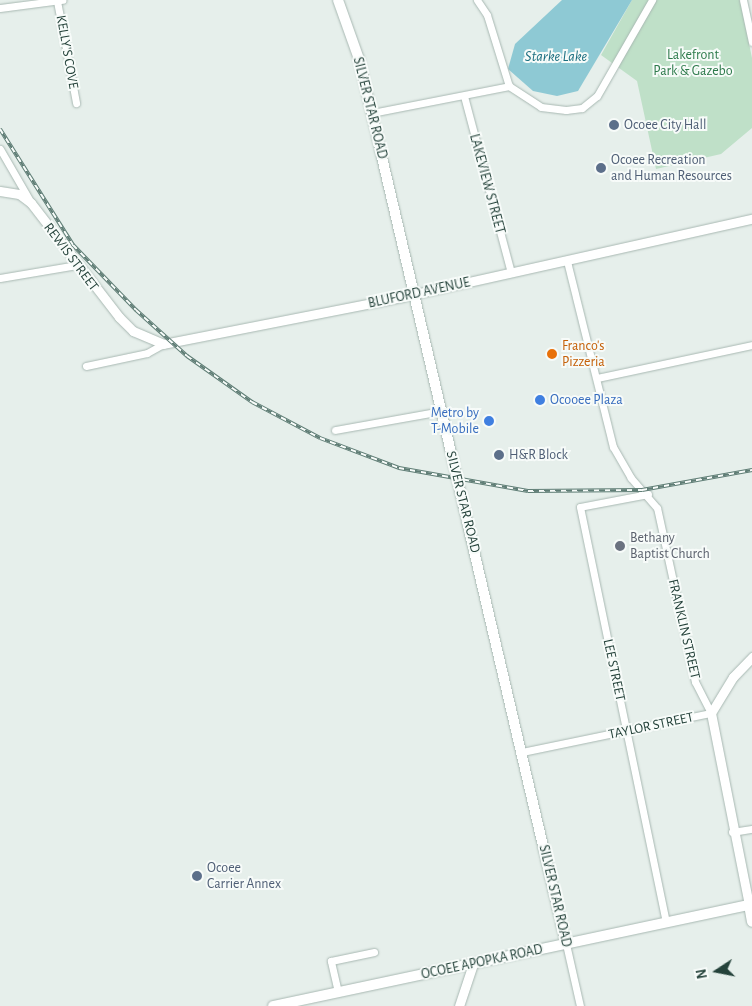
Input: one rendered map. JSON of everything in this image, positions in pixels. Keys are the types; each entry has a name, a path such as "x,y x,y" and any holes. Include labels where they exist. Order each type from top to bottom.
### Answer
{"main road":[{"name":"SILVER STAR ROAD","path":"338,0 372,113 566,944"},
{"name":"OCOEE APOPKA ROAD","path":"273,1006 750,904"},
{"name":"FRANKLIN STREET","path":"750,904 752,922"}],"street":[{"path":"0,8 60,0"},
{"name":"KELLY'S COVE","path":"60,0 76,103"},
{"path":"477,0 487,15 509,86 541,107 582,108 597,96 652,0"},
{"path":"743,0 752,42"},
{"path":"372,113 509,86"},
{"name":"LAKEVIEW STREET","path":"464,96 511,273"},
{"name":"REWIS STREET","path":"0,149 31,203 77,265 133,331 163,344"},
{"path":"0,191 19,194 31,203"},
{"name":"BLUFORD AVENUE","path":"86,366 147,353 163,344 414,295 752,219"},
{"name":"FRANKLIN STREET","path":"567,261 613,447 631,478 648,494 660,518 695,682 711,713 732,832 750,904"},
{"path":"0,278 77,265"},
{"path":"597,378 752,345"},
{"path":"335,430 442,411"},
{"name":"LEE STREET","path":"648,494 580,507 666,922"},
{"name":"TAYLOR STREET","path":"522,752 711,713 733,677 752,657"},
{"path":"732,832 752,829"},
{"name":"SILVER STAR ROAD","path":"566,944 580,1006"},
{"path":"338,992 331,961 374,952"},
{"path":"459,1006 473,964"}],"green space":[{"name":"Lakefront Park & Gazebo","path":"632,0 740,0 752,58 752,128 721,154 656,169 637,81 601,55"}],"water":[{"name":"Starke Lake","path":"562,0 632,0 578,91 557,96 533,91 508,69 515,44"}],"railway":[{"path":"0,129 73,245 136,310 187,356 252,402 320,438 399,468 528,491 642,490 752,470"}],"place":[{"name":"Ocoee City Hall","path":"614,125"},
{"name":"Ocoee Recreation and Human Resources","path":"601,168"},
{"name":"Franco's Pizzeria","path":"552,354"},
{"name":"Ocooee Plaza","path":"540,400"},
{"name":"Metro by T-Mobile","path":"489,421"},
{"name":"H&R Block","path":"499,455"},
{"name":"Bethany Baptist Church","path":"620,546"},
{"name":"Ocoee Carrier Annex","path":"197,876"}]}
